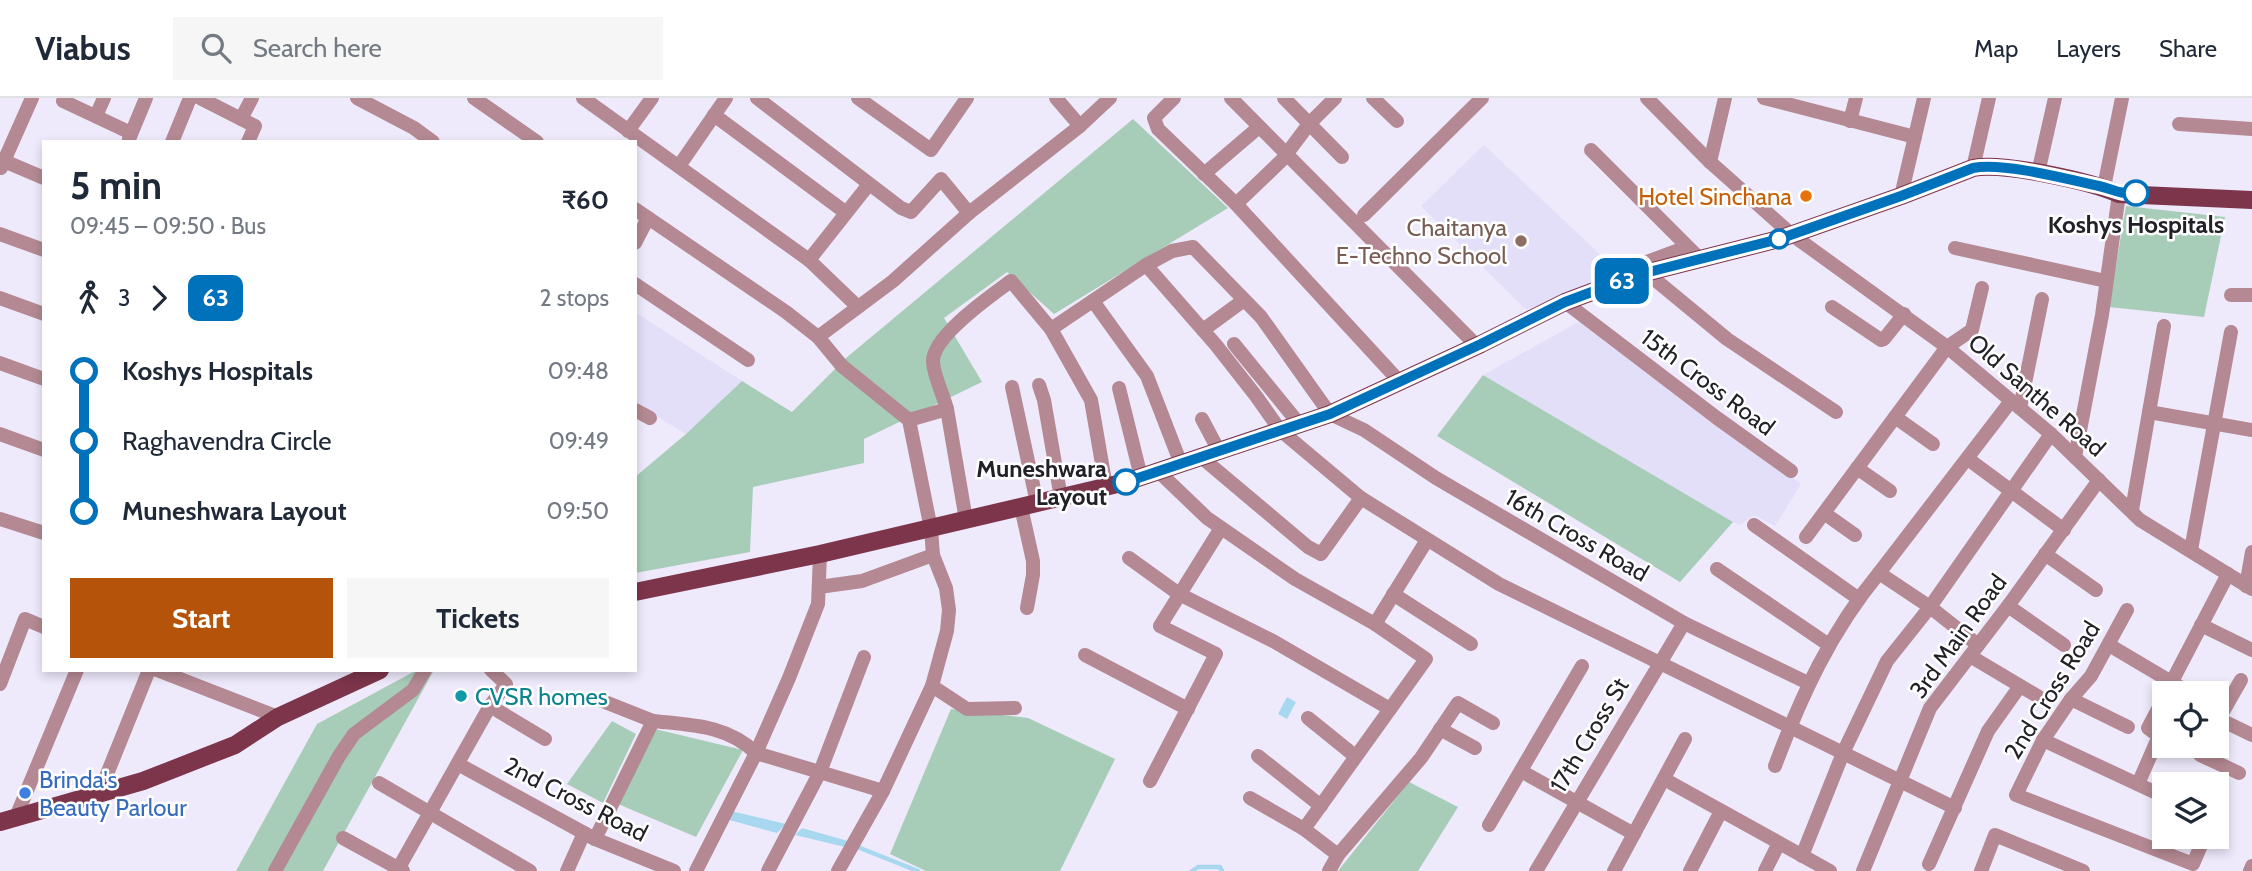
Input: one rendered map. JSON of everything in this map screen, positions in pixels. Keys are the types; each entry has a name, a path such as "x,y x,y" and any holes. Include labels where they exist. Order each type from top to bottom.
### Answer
{"main road":[{"path":"637,592 931,529 1159,472 1330,414 1565,302 1693,253 1779,239 1973,168 1983,166 2038,173 2111,190 2252,200"},
{"path":"8,820 144,781 235,745 278,717 376,672"}],"street":[{"path":"32,98 1,163 42,177"},
{"path":"96,116 104,98"},
{"path":"63,101 96,116 129,137 146,98"},
{"path":"173,140 190,98"},
{"path":"200,98 256,126 249,140"},
{"path":"241,119 252,98"},
{"path":"356,98 414,128 430,140"},
{"path":"474,98 534,140"},
{"path":"583,98 809,260 858,307"},
{"path":"628,131 652,98"},
{"path":"679,166 726,98"},
{"path":"757,98 901,208 911,212 941,179 969,213"},
{"path":"858,98 931,150 967,98"},
{"path":"1056,98 1080,126"},
{"path":"818,337 892,281 969,213 1080,126 1110,98"},
{"path":"1174,98 1154,118 1154,123 1161,133 1236,204 1400,382"},
{"path":"1231,98 1477,346"},
{"path":"1284,98 1342,157"},
{"path":"1236,204 1286,154 1309,124 1335,98"},
{"path":"1373,98 1397,121"},
{"path":"1364,215 1482,98"},
{"name":"Old Santhe Road","path":"1647,98 1710,162 1791,234 1947,347 2051,434 2140,520 2249,588"},
{"path":"1662,114 1667,98"},
{"path":"1710,162 1725,98"},
{"path":"1764,98 1788,101 1850,121 1915,137"},
{"path":"1850,121 1856,98"},
{"path":"1901,196 1924,98"},
{"path":"1973,168 1989,98"},
{"path":"2038,173 2055,98"},
{"path":"2075,457 2106,281 2111,190 2122,98"},
{"path":"715,115 845,212"},
{"path":"2179,124 2252,129"},
{"path":"1203,174 1259,127"},
{"path":"1591,150 1693,253"},
{"path":"809,260 866,188"},
{"path":"637,210 818,337 842,366 909,420 931,529 933,555 946,589 949,610 947,631 932,686 883,791 838,871"},
{"path":"637,239 648,218"},
{"path":"0,234 42,249"},
{"path":"1051,329 1146,265 1172,251 1193,247 1261,317 1330,414"},
{"path":"1955,248 2106,281"},
{"path":"1618,264 1628,269 1693,253"},
{"path":"1146,265 1203,330 1280,430 1362,498 1499,584 1955,808"},
{"path":"1647,272 1727,339 1836,412"},
{"path":"967,520 947,409 933,362 935,353 968,313 1011,282 1051,329 1091,400 1106,487"},
{"path":"637,285 748,360"},
{"path":"1806,537 1947,347 1972,330 1982,288"},
{"path":"2231,295 2252,295"},
{"path":"0,298 42,313"},
{"path":"1775,766 1808,683 1859,598 1968,459 2015,405 2042,299"},
{"path":"1203,330 1244,300"},
{"path":"1093,301 1147,376 1181,464"},
{"name":"15th Cross Road","path":"1565,302 1791,471"},
{"path":"1832,307 1881,340 1904,314"},
{"path":"2132,510 2164,326"},
{"path":"2191,550 2231,332"},
{"path":"1234,344 1300,425"},
{"path":"0,363 42,378"},
{"path":"1039,385 1047,412 1061,498"},
{"path":"1012,387 1029,505 1033,561 1027,608"},
{"path":"1119,388 1141,477"},
{"path":"909,420 947,409"},
{"path":"637,411 650,418"},
{"path":"2150,412 2252,430"},
{"name":"16th Cross Road","path":"1330,414 1364,430 1436,478 1684,623 1808,683"},
{"path":"1895,417 1933,444"},
{"path":"1202,419 1219,451"},
{"path":"0,434 42,449"},
{"path":"1802,856 1843,753 1887,661 1930,607 2051,434"},
{"path":"1201,457 1308,547 1321,554 1362,498"},
{"path":"1968,459 2064,530"},
{"path":"1857,468 1890,491"},
{"path":"1159,472 1221,528 1295,579 1375,624 1426,659 1304,829"},
{"name":"3rd Main Road","path":"1863,871 1930,708 2099,481"},
{"path":"1824,513 1856,535"},
{"path":"0,519 42,532"},
{"path":"1754,525 1859,598"},
{"path":"1150,781 1216,654 1160,626 1221,528"},
{"path":"1375,624 1427,540"},
{"path":"2249,588 2252,552"},
{"path":"696,871 756,753 818,604 820,554"},
{"path":"2045,554 2096,590"},
{"path":"818,587 871,579 933,555"},
{"path":"1129,558 1179,594 1273,641 1390,709"},
{"path":"1717,569 1829,645"},
{"path":"1879,573 1930,607 1974,651 2039,697"},
{"path":"2173,681 2228,574"},
{"path":"1393,594 1471,645"},
{"path":"2008,606 2063,645"},
{"name":"2nd Cross Road","path":"2127,610 2091,676 2071,699 2043,740 2016,795 2152,848"},
{"path":"0,684 24,619 42,626"},
{"name":"17th Cross St","path":"1536,871 1684,623"},
{"path":"2202,625 2252,650"},
{"path":"2109,645 2156,681"},
{"path":"1085,655 1188,709"},
{"path":"768,871 820,772 864,657"},
{"path":"1489,825 1582,666"},
{"path":"8,820 76,672"},
{"path":"99,794 148,672"},
{"path":"162,672 278,717"},
{"path":"275,871 354,734 413,690 424,672"},
{"path":"343,838 400,870 490,706 506,684 493,672"},
{"path":"2229,699 2241,680"},
{"path":"932,686 967,709 1015,708"},
{"path":"1928,864 1988,732 2020,686"},
{"path":"2071,699 2128,727"},
{"path":"600,700 653,721 713,727 743,740 756,753 883,791"},
{"path":"1329,871 1338,855 1421,758 1458,703 1493,723"},
{"path":"490,706 545,739"},
{"path":"1308,718 1355,756"},
{"path":"567,871 653,721"},
{"path":"2229,721 2252,735"},
{"path":"1440,729 1475,748"},
{"path":"1614,871 1685,739"},
{"path":"2043,740 2152,791"},
{"path":"2138,784 2152,752"},
{"path":"1258,756 1321,806"},
{"path":"2207,758 2239,772"},
{"name":"2nd Cross Road","path":"458,764 589,836 674,871"},
{"path":"1521,771 1634,834"},
{"path":"1664,779 1830,871"},
{"path":"379,783 530,871"},
{"path":"1250,798 1304,829 1338,855"},
{"path":"1690,871 1721,811"},
{"path":"1981,869 1995,835 2083,871"},
{"path":"1765,871 1779,843"},
{"name":"2nd Cross Road","path":"2155,849 2193,864 2199,849"}],"shaded area":[{"name":"Chaitanya E-Techno School","path":"1484,145 1623,276 1526,310 1421,206"},
{"path":"637,313 742,381 686,434 637,404"},
{"path":"1580,321 1801,484 1775,526 1754,515 1740,525 1733,522 1483,375"}],"green space":[{"path":"1133,119 1228,208 1054,314 1007,272 944,318 982,382 864,439 864,463 753,487 750,552 637,573 637,475 742,381 792,412 846,358"},
{"path":"2126,206 2225,217 2204,317 2109,307"},
{"path":"1483,375 1733,522 1680,582 1437,436"},
{"path":"413,672 433,672 323,871 236,871 317,724"},
{"path":"951,709 1028,718 1115,759 1060,871 926,871 890,854"},
{"path":"612,721 636,734 603,803 567,784"},
{"path":"655,729 743,750 696,837 618,804"},
{"path":"1409,782 1458,807 1418,871 1338,871"}],"water":[{"path":"1287,697 1296,702 1287,719 1278,714"},
{"path":"731,811 786,824 777,833 726,819"},
{"path":"802,828 848,841 845,847 795,835"}],"waterway":[{"path":"855,846 918,871"},
{"path":"1192,871 1198,867 1220,867 1222,871"}],"bus line":[{"name":"63","path":"1126,482 1330,414 1565,302 1637,275 1779,239 1973,168 1983,166 2038,173 2104,187 2119,194 2136,193"}],"place":[{"name":"Koshys Hospitals","path":"2136,193"},
{"name":"Hotel Sinchana","path":"1806,196"},
{"name":"Chaitanya E-Techno School","path":"1521,241"},
{"name":"Muneshwara Layout","path":"1126,482"},
{"name":"CVSR homes","path":"461,696"},
{"name":"Brinda's Beauty Parlour","path":"25,793"}]}
